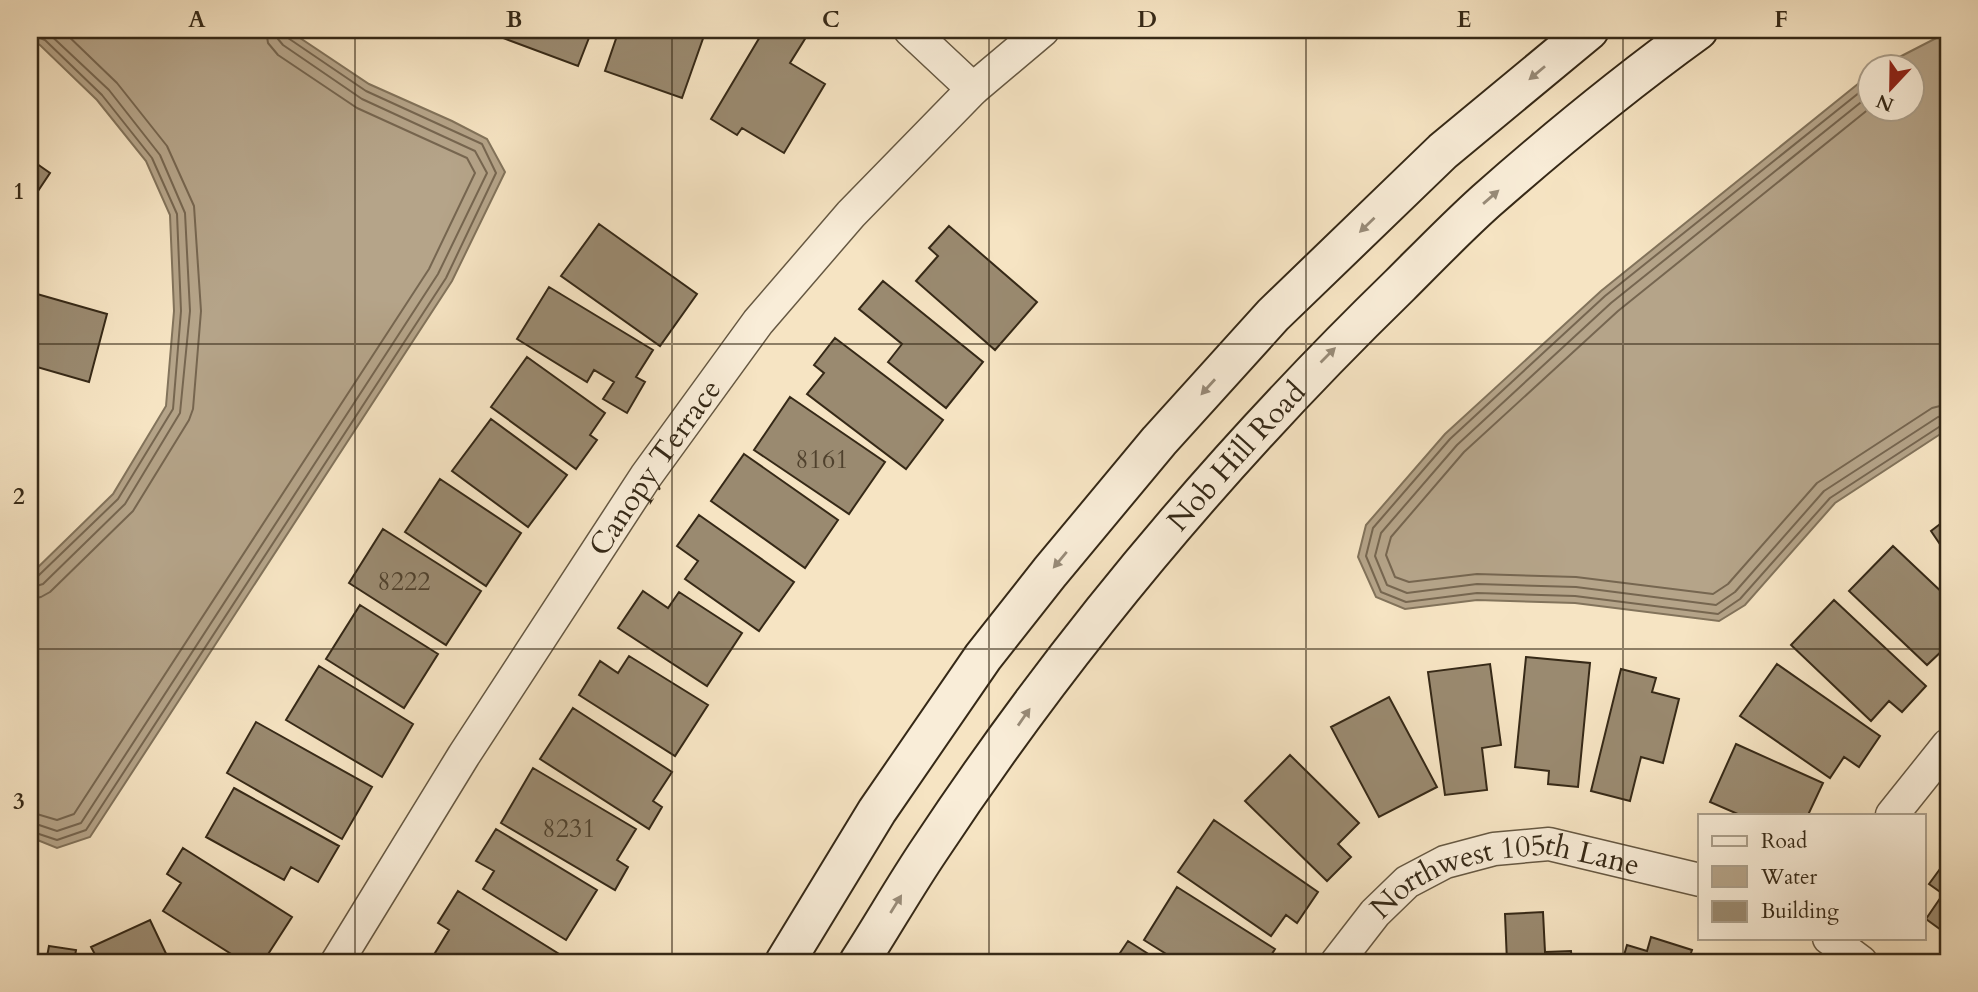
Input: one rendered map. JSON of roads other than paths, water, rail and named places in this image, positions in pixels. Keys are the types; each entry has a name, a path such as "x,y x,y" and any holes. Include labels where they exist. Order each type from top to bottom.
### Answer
{"main road":[{"path":"785,962 877,811 983,657 1159,441 1273,315 1443,151 1589,30"},
{"name":"Nob Hill Road","path":"859,962 930,849 1039,696 1201,494 1323,360 1486,202 1652,63 1698,30"}],"street":[{"path":"910,30 972,89"},
{"name":"Canopy Terrace","path":"337,962 464,755 646,476 750,333 851,214 972,89 1043,30"},
{"path":"1893,814 1948,745"},
{"name":"Northwest 105th Lane","path":"1337,962 1375,913 1407,882 1445,862 1494,849 1549,844 1698,880"},
{"path":"1832,940 1861,962"}],"water":[{"path":"30,30 288,30 369,84 487,139 505,172 452,281 90,837 57,848 30,837 30,575 113,494 166,406 174,311 170,215 146,161 97,100 40,45 30,40"},
{"path":"1948,32 1948,429 1835,503 1745,605 1719,621 1575,603 1477,600 1405,609 1376,597 1358,557 1366,525 1445,434 1601,291 1856,85 1856,122 1926,122 1926,52 1909,52"}]}
